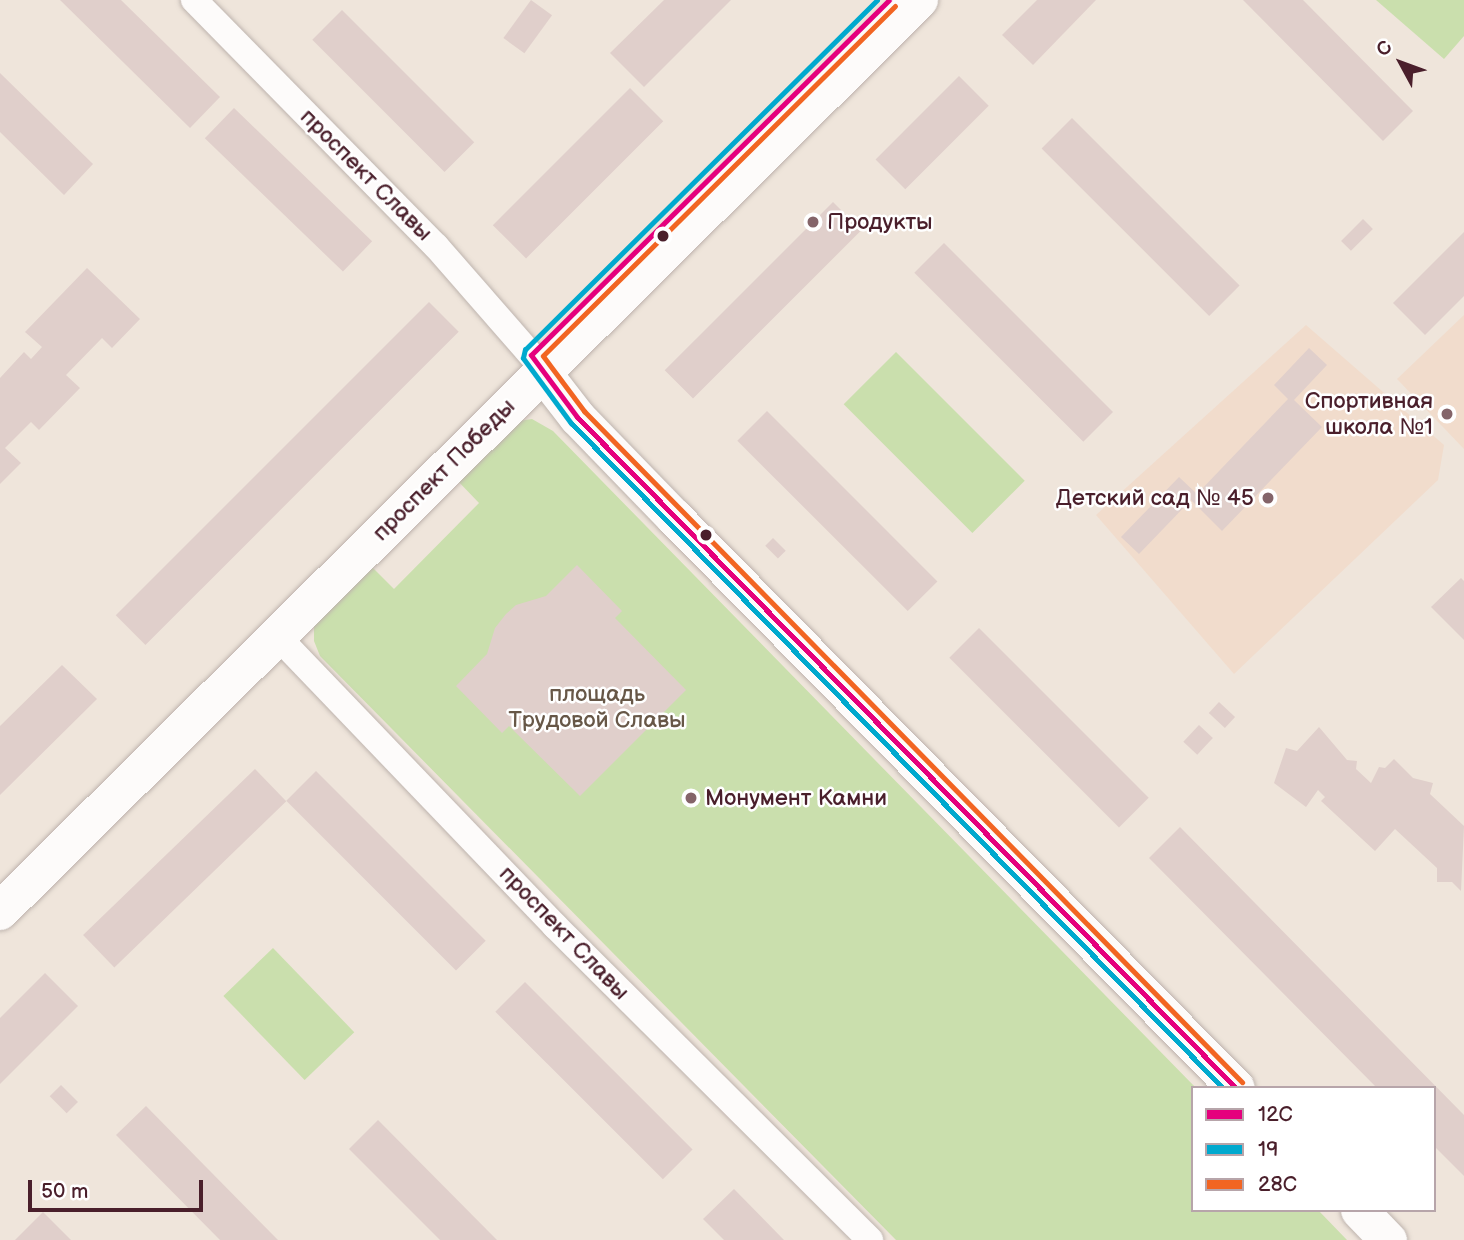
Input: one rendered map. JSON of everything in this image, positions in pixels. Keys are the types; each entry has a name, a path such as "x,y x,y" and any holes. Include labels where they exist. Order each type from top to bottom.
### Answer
{"main road":[{"name":"проспект Победы","path":"537,364 888,0"},
{"name":"проспект Победы","path":"0,911 270,628 537,364 919,0"},
{"name":"проспект Славы","path":"537,364 577,416 674,517 1234,1086"},
{"name":"проспект Победы","path":"0,876 270,628"},
{"path":"1361,1212 1388,1240"}],"street":[{"name":"проспект Славы","path":"194,0 436,246 537,364"},
{"name":"проспект Славы","path":"270,628 555,926 870,1240"}],"shaded area":[{"name":"Спортивная школа №1","path":"1464,315 1464,449 1397,379"},
{"name":"Детский сад № 45","path":"1306,325 1444,445 1438,480 1234,674 1096,515"}],"green space":[{"path":"1376,0 1464,0 1464,36 1444,59"},
{"path":"896,352 1025,481 972,533 844,404"},
{"name":"площадь Трудовой Славы","path":"532,419 553,431 1194,1086 1191,1086 1191,1212 1320,1212 1347,1240 896,1240 320,656 314,641 314,625 370,565 394,589 479,503 455,478 512,422"},
{"path":"273,948 354,1032 305,1080 223,996"}],"building":[{"path":"60,0 121,0 220,97 190,128"},
{"path":"531,0 552,15 524,53 503,38"},
{"path":"664,0 731,0 644,87 610,53"},
{"path":"1037,0 1096,0 1033,65 1002,35"},
{"path":"1243,0 1303,0 1413,111 1383,141"},
{"path":"342,10 474,142 445,172 312,40"},
{"path":"0,73 93,164 64,195 0,132"},
{"path":"959,76 989,106 905,189 876,159"},
{"path":"630,88 663,121 526,258 493,225"},
{"path":"234,108 372,241 343,272 205,138"},
{"path":"1072,118 1240,286 1209,316 1042,148"},
{"path":"833,202 861,230 693,399 665,370"},
{"path":"1363,219 1373,229 1351,251 1341,241"},
{"path":"1464,232 1464,296 1425,335 1393,303"},
{"path":"944,243 1113,412 1083,442 914,273"},
{"path":"87,268 140,319 112,348 102,338 66,375 80,388 39,430 31,422 5,448 21,463 0,484 0,378 24,352 31,359 42,347 25,332"},
{"path":"429,302 459,332 145,645 116,615"},
{"path":"1309,348 1327,365 1294,400 1322,427 1222,531 1191,500 1139,554 1121,537 1179,477 1197,494 1288,399 1274,385"},
{"path":"767,411 937,581 908,611 737,441"},
{"path":"773,538 786,551 778,559 765,546"},
{"path":"577,565 622,611 615,618 686,690 580,796 509,726 502,733 456,686 487,654 495,628 506,614 516,605 546,596"},
{"path":"1461,578 1464,581 1464,640 1431,607"},
{"path":"979,628 1149,798 1119,827 949,658"},
{"path":"62,665 97,699 0,795 0,726"},
{"path":"1219,702 1235,717 1225,728 1209,713"},
{"path":"1199,725 1213,738 1197,755 1183,742"},
{"path":"1319,727 1347,760 1357,761 1356,769 1371,783 1379,767 1385,768 1394,759 1413,778 1433,783 1430,794 1464,826 1461,891 1452,882 1437,882 1437,868 1395,829 1375,851 1321,801 1325,797 1318,790 1306,807 1274,783 1286,748 1297,751"},
{"path":"255,769 286,801 114,967 83,935"},
{"path":"316,771 486,941 456,970 286,801"},
{"path":"1180,827 1435,1086 1375,1086 1149,858"},
{"path":"45,973 78,1006 0,1084 0,1018"},
{"path":"525,982 693,1150 663,1179 495,1012"},
{"path":"61,1085 78,1102 67,1113 50,1096"},
{"path":"1436,1087 1464,1115 1464,1176 1436,1148"},
{"path":"146,1106 278,1240 220,1240 116,1135"},
{"path":"378,1120 497,1240 440,1240 349,1149"},
{"path":"734,1189 784,1240 724,1240 703,1219"},
{"path":"43,1212 71,1240 15,1240"}],"transit line":[{"name":"19","path":"877,0 525,349 523,358 571,423 1221,1086"},
{"name":"12С","path":"889,0 531,355 577,417 1234,1086"},
{"name":"28С","path":"895,6 543,356 584,411 1242,1082"}],"place":[{"name":"Продукты","path":"813,222"},
{"name":"Спортивная школа №1","path":"1447,414"},
{"name":"Детский сад № 45","path":"1268,498"},
{"name":"Монумент Камни","path":"691,798"}]}
